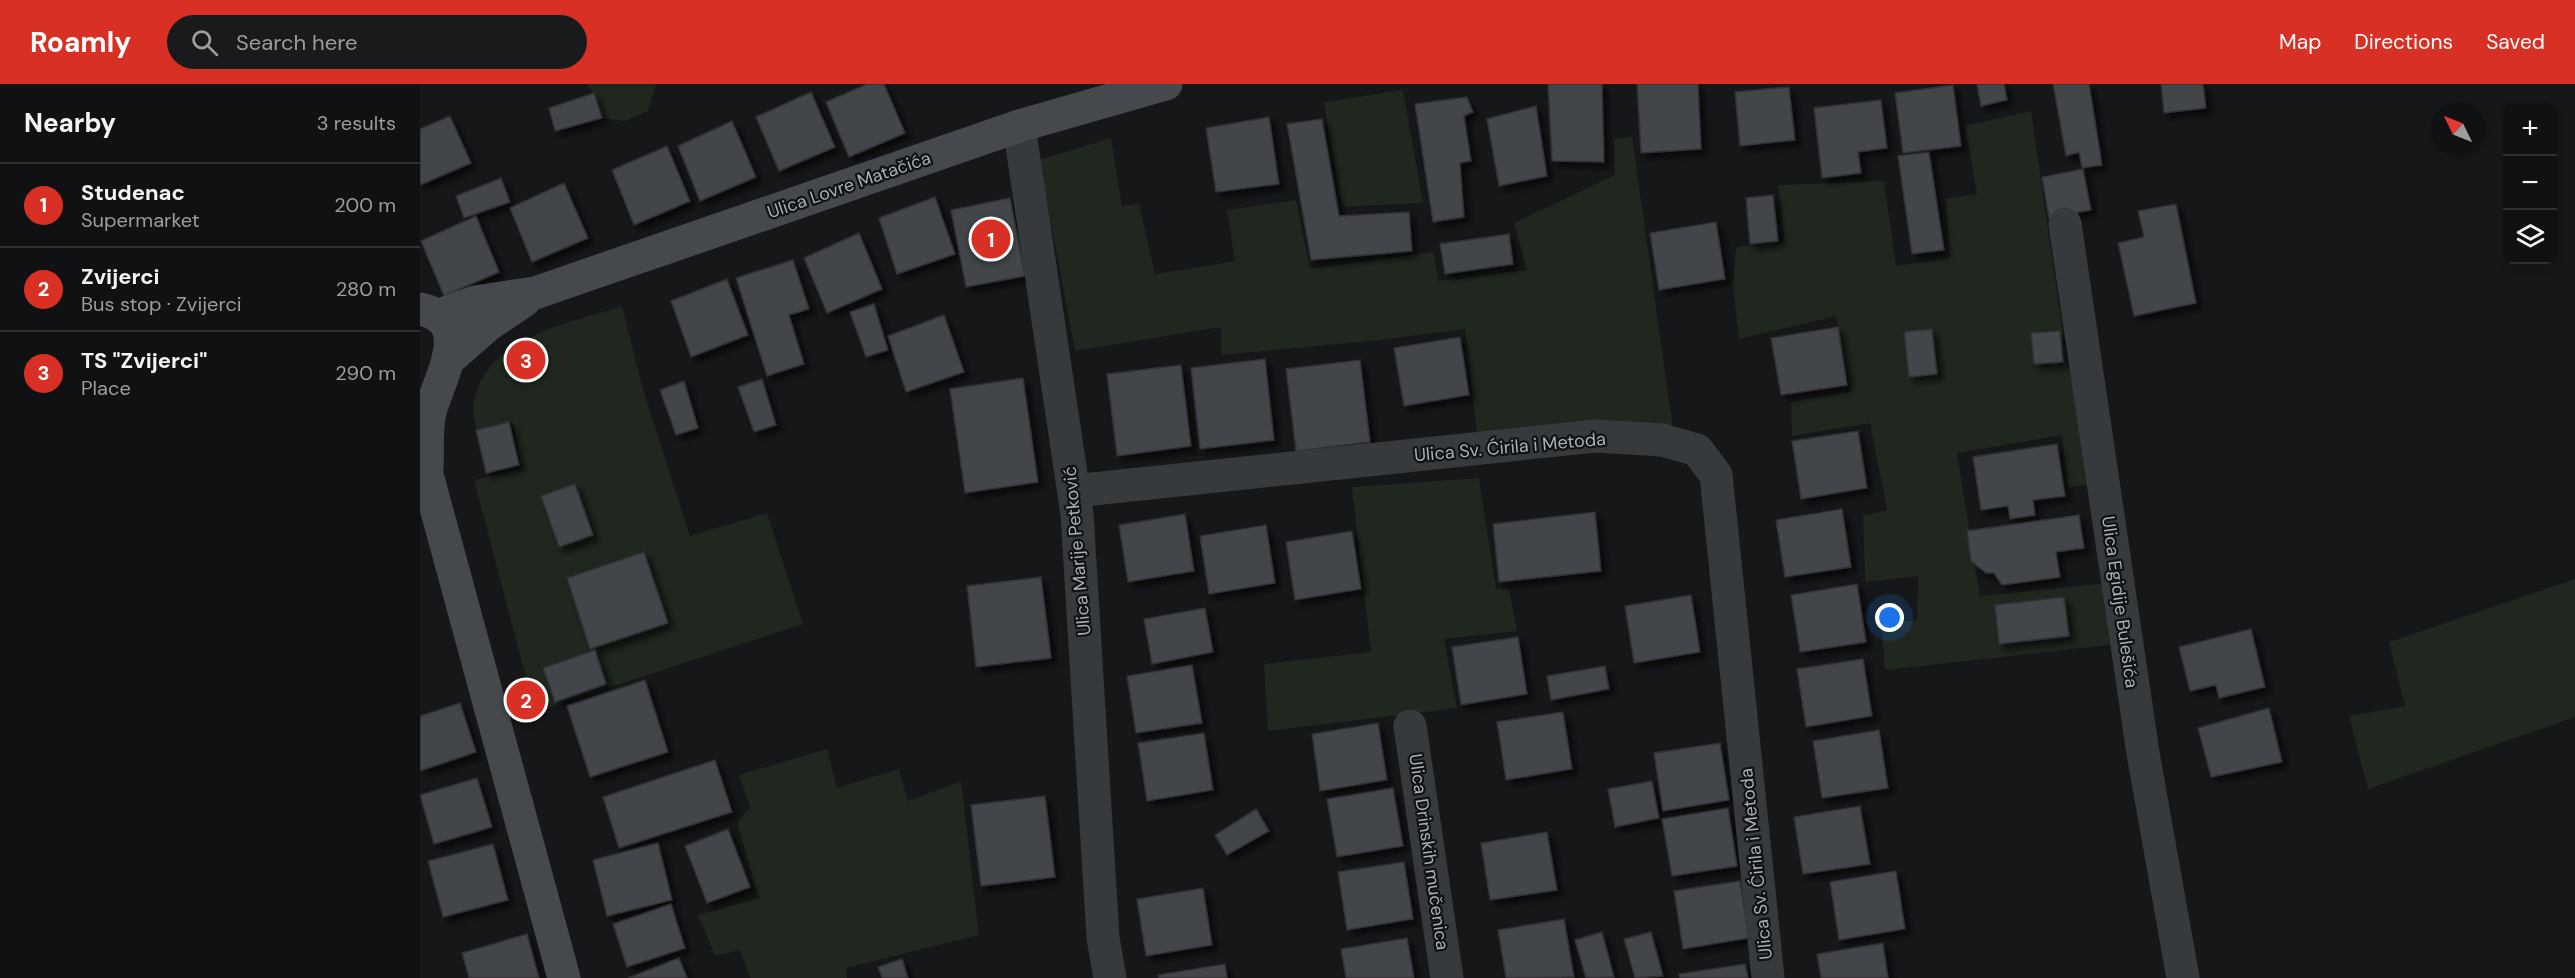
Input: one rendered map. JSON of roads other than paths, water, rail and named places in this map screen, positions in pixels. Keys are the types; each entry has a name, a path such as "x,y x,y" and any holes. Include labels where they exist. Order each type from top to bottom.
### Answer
{"main road":[{"name":"Ulica Lovre Matačića","path":"426,310 535,293 1019,126 1166,84"},
{"name":"Ulica Lovre Matačića","path":"438,369 488,325 535,293"},
{"path":"426,310 451,335 438,369 424,459 564,978"}],"street":[{"name":"Ulica Marije Petković","path":"1019,126 1077,514 1103,938 1110,978"},
{"name":"Ulica Egidije Bulešića","path":"2065,224 2143,753 2183,978"},
{"name":"Ulica Sv. Ćirila i Metoda","path":"1074,491 1595,436 1662,440 1697,450 1716,475 1768,978"},
{"name":"Ulica Drinskih mučenica","path":"1410,726 1447,978"}],"place":[{"name":"Studenac","path":"991,239"},
{"name":"TS \"Zvijerci\"","path":"526,360"},
{"name":"Zvijerci","path":"526,700"}]}
